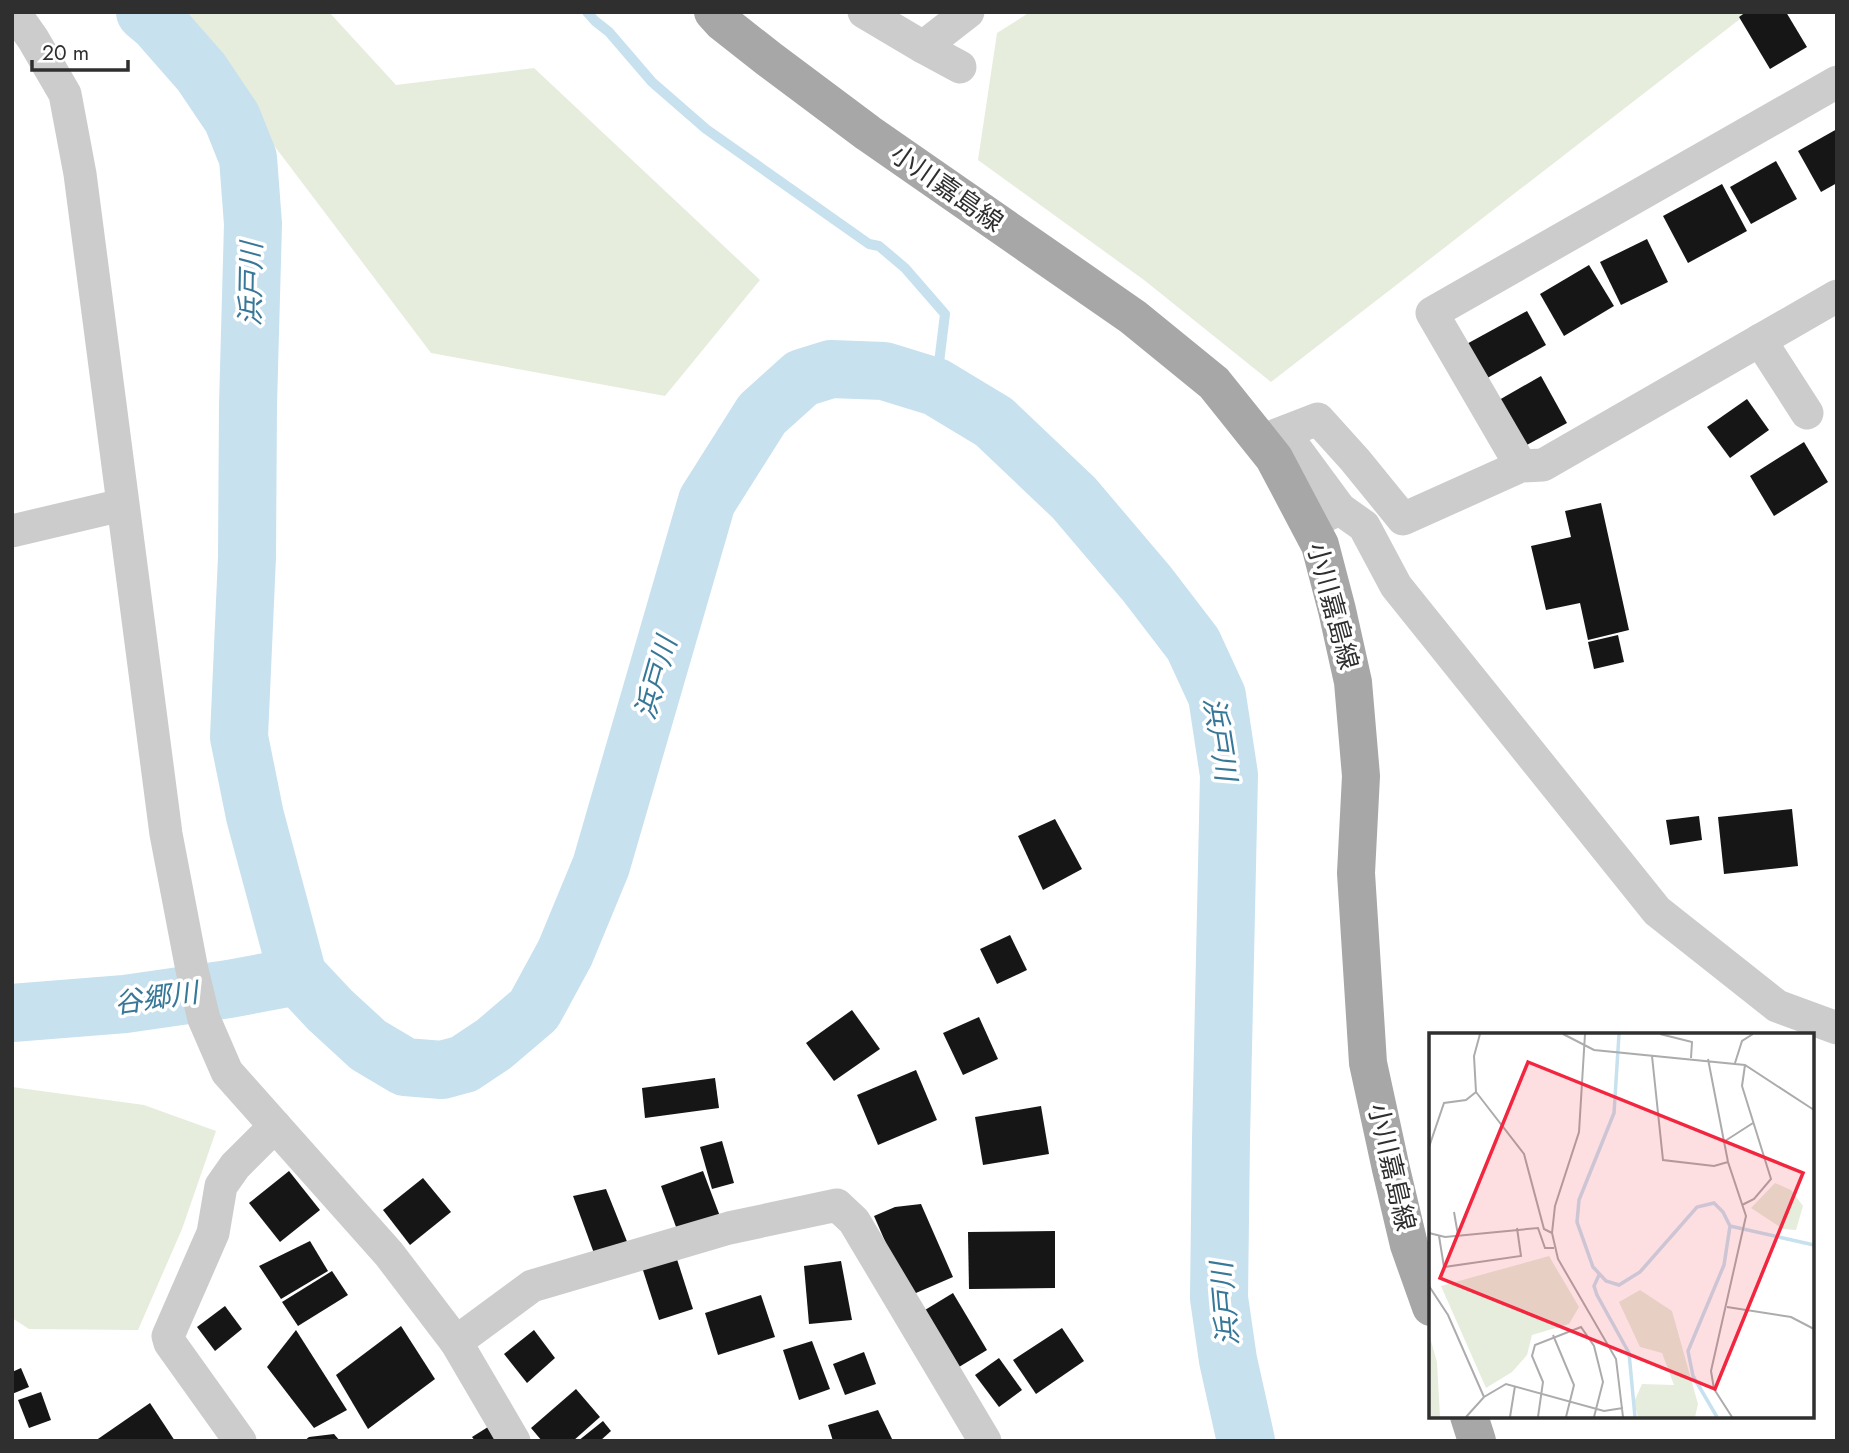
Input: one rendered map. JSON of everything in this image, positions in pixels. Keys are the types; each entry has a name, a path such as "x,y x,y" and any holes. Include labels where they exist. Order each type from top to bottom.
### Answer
{"main road":[{"name":"小川嘉島線","path":"713,12 769,59 868,133 1133,317 1214,383 1272,437 1274,458 1324,516 1320,545 1353,682 1361,776 1356,873 1368,1063 1409,1245 1429,1301"},
{"path":"1470,1418 1477,1441"}],"street":[{"path":"14,12 65,94 80,174 166,834 204,1019 227,1072 389,1254 456,1342 514,1441"},
{"path":"864,12 960,67"},
{"path":"923,47 968,12"},
{"path":"1521,466 1432,313 1837,82"},
{"path":"1272,437 1318,419 1403,519 1521,466 1543,465 1837,296"},
{"path":"1760,340 1807,413"},
{"path":"12,531 122,505"},
{"path":"1324,516 1364,526 1396,586 1657,911 1777,1006 1837,1028"},
{"path":"240,1441 170,1343 168,1335 213,1233 221,1186 235,1166 275,1126"},
{"path":"456,1342 532,1286 729,1228 837,1205 854,1221 985,1441"}],"green space":[{"path":"173,12 329,12 396,85 534,68 760,280 665,396 431,353"},
{"path":"1030,12 1749,12 1271,382 1144,280 978,160 997,33"},
{"path":"12,1087 144,1105 216,1131 182,1229 138,1330 29,1329 12,1318"}],"building":[{"path":"1746,12 1786,12 1807,47 1770,69 1739,17"},
{"path":"1837,129 1837,183 1821,192 1798,151"},
{"path":"1776,161 1797,199 1751,224 1730,187"},
{"path":"1722,184 1747,231 1688,263 1663,216"},
{"path":"1647,239 1668,282 1621,305 1600,262"},
{"path":"1589,265 1614,306 1564,336 1540,294"},
{"path":"1527,311 1546,345 1482,381 1463,346"},
{"path":"1541,376 1567,423 1525,446 1499,400"},
{"path":"1747,399 1769,430 1730,458 1707,427"},
{"path":"1804,442 1828,482 1774,516 1750,476"},
{"path":"1601,503 1629,630 1588,640 1580,603 1546,610 1531,546 1571,537 1565,511"},
{"path":"1618,635 1624,662 1594,669 1588,642"},
{"path":"1792,809 1798,866 1724,874 1718,817"},
{"path":"1699,816 1702,840 1670,845 1666,820"},
{"path":"1055,819 1082,869 1043,890 1018,836"},
{"path":"1010,935 1027,970 997,984 980,949"},
{"path":"852,1010 880,1049 834,1081 806,1043"},
{"path":"979,1017 998,1059 963,1075 943,1033"},
{"path":"916,1070 937,1120 878,1145 857,1095"},
{"path":"715,1078 719,1108 645,1118 642,1088"},
{"path":"1041,1106 1049,1154 983,1165 975,1117"},
{"path":"722,1141 734,1183 712,1189 700,1147"},
{"path":"289,1171 320,1210 280,1242 249,1203"},
{"path":"703,1171 721,1219 679,1235 661,1186"},
{"path":"423,1178 451,1212 410,1245 383,1210"},
{"path":"606,1189 628,1244 595,1256 573,1196"},
{"path":"921,1204 953,1277 909,1296 874,1216 895,1207"},
{"path":"1055,1231 1055,1288 969,1289 968,1232"},
{"path":"310,1241 328,1271 281,1299 259,1266"},
{"path":"674,1250 693,1309 659,1320 640,1261"},
{"path":"841,1261 852,1320 809,1324 804,1266"},
{"path":"332,1271 348,1295 298,1326 282,1302"},
{"path":"953,1293 987,1350 954,1370 920,1313"},
{"path":"761,1295 775,1337 718,1355 705,1313"},
{"path":"225,1306 242,1329 215,1351 197,1327"},
{"path":"401,1326 435,1379 368,1429 336,1375"},
{"path":"1062,1328 1084,1361 1036,1394 1013,1360"},
{"path":"296,1330 347,1410 314,1428 267,1367"},
{"path":"534,1330 555,1358 527,1383 504,1354"},
{"path":"812,1341 830,1389 799,1400 783,1350"},
{"path":"864,1352 876,1384 845,1395 833,1364"},
{"path":"999,1358 1022,1390 999,1407 975,1375"},
{"path":"21,1368 29,1387 12,1394 12,1372"},
{"path":"576,1389 600,1417 573,1441 542,1441 531,1428"},
{"path":"41,1392 51,1420 29,1428 18,1400"},
{"path":"150,1403 175,1441 95,1441"},
{"path":"878,1410 893,1441 833,1441 828,1425"},
{"path":"603,1421 611,1431 600,1441 578,1441"},
{"path":"488,1427 497,1441 475,1441 472,1437"},
{"path":"334,1434 340,1441 304,1441 309,1437"}],"waterway":[{"name":"浜戸川","path":"145,12 201,72 232,118 248,158 253,224 247,557 239,737 255,816 298,976 368,1045 405,1067 442,1070 464,1064 494,1044 534,1010 565,953 601,866 707,501 762,414 802,378 831,369 884,371 936,387 994,422 1074,498 1147,584 1193,644 1217,696 1229,775 1219,1298 1228,1360 1246,1441"},
{"path":"587,12 609,32 652,82 706,129 869,244 879,246 905,268 945,314 936,387"},
{"name":"谷郷川","path":"12,1013 125,1004 298,976"}]}
